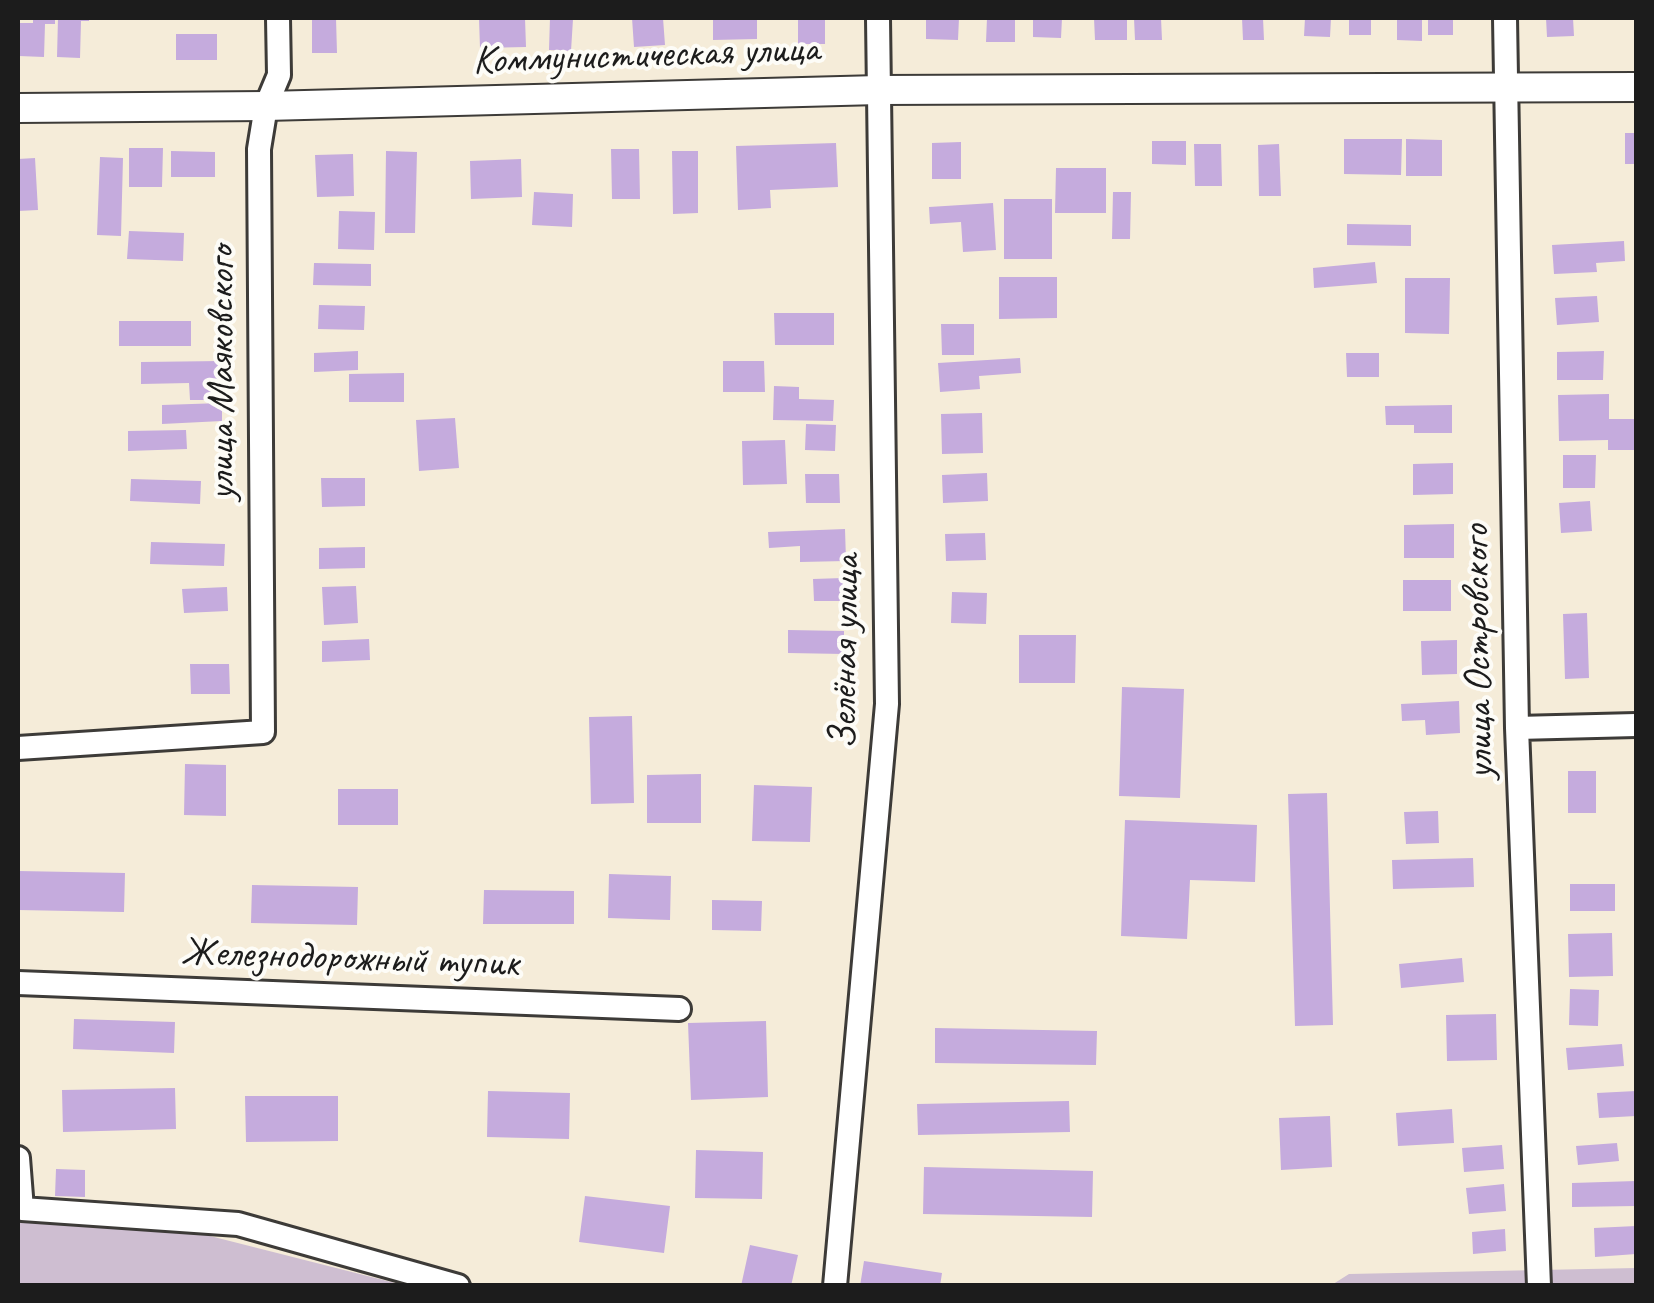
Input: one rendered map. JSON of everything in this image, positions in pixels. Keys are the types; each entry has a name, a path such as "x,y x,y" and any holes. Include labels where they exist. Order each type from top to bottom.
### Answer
{"street":[{"name":"улица Маяковского","path":"18,748 263,732 260,149 266,106 279,75 278,18"},
{"name":"Зелёная улица","path":"835,1286 888,704 878,18"},
{"name":"улица Островского","path":"1505,18 1517,728 1539,1286"},
{"name":"Коммунистическая улица","path":"18,108 266,106 879,90 1636,86"},
{"path":"1517,728 1636,725"},
{"name":"Железнодорожный тупик","path":"18,983 679,1009"},
{"path":"18,1158 22,1209 238,1224 458,1286"}],"shaded area":[{"path":"155,1222 403,1285 18,1285 18,1223"},
{"path":"1636,1268 1636,1285 1330,1286 1349,1274"}],"building":[{"path":"33,18 55,18 55,24 45,24 44,57 19,56 20,23 33,23"},
{"path":"58,18 89,18 81,21 80,58 57,57"},
{"path":"312,18 336,18 337,53 312,53"},
{"path":"479,18 525,18 526,47 480,48"},
{"path":"550,18 573,19 571,51 549,50"},
{"path":"632,18 663,18 665,45 634,47"},
{"path":"713,18 757,18 757,39 713,40"},
{"path":"798,18 825,18 825,44 798,44"},
{"path":"926,18 959,18 958,40 926,39"},
{"path":"987,18 1015,18 1015,42 986,42"},
{"path":"1033,18 1062,18 1061,38 1033,37"},
{"path":"1094,18 1127,18 1127,40 1095,40"},
{"path":"1134,18 1161,18 1162,40 1135,40"},
{"path":"1242,18 1263,18 1264,40 1243,40"},
{"path":"1305,18 1331,18 1330,37 1304,36"},
{"path":"1349,18 1371,18 1371,35 1349,35"},
{"path":"1397,18 1422,18 1422,41 1397,40"},
{"path":"1428,18 1453,18 1453,35 1428,35"},
{"path":"1546,18 1573,18 1574,36 1547,37"},
{"path":"176,34 217,34 217,60 176,60"},
{"path":"1625,133 1636,133 1636,164 1625,164"},
{"path":"1344,139 1402,139 1401,175 1344,174"},
{"path":"1406,139 1442,140 1442,176 1406,176"},
{"path":"1152,141 1186,141 1186,165 1152,164"},
{"path":"961,142 961,179 932,179 932,143"},
{"path":"836,143 838,187 770,190 771,208 738,210 736,146"},
{"path":"1194,144 1221,144 1222,186 1195,186"},
{"path":"1279,144 1281,196 1259,196 1258,145"},
{"path":"129,148 163,148 162,187 129,187"},
{"path":"611,149 639,149 640,199 612,199"},
{"path":"171,151 215,152 215,177 171,177"},
{"path":"386,151 417,152 415,233 385,233"},
{"path":"672,151 698,151 698,213 673,214"},
{"path":"353,154 354,196 317,197 315,155"},
{"path":"100,157 123,158 121,236 97,235"},
{"path":"35,158 38,210 18,211 18,159"},
{"path":"521,159 522,197 471,199 470,161"},
{"path":"1056,168 1106,168 1106,213 1055,213"},
{"path":"534,192 573,194 572,227 532,225"},
{"path":"1113,192 1131,192 1130,239 1112,239"},
{"path":"1004,199 1052,199 1052,259 1004,259"},
{"path":"993,203 996,250 963,252 961,222 930,224 929,207"},
{"path":"339,211 375,212 374,250 338,249"},
{"path":"1347,224 1411,225 1411,246 1347,245"},
{"path":"129,231 184,233 183,261 127,259"},
{"path":"1624,241 1625,261 1596,263 1597,272 1554,274 1552,245"},
{"path":"1375,262 1377,283 1314,288 1313,268"},
{"path":"314,263 371,264 371,286 313,285"},
{"path":"999,277 1057,277 1057,318 999,319"},
{"path":"1405,278 1450,278 1449,334 1405,333"},
{"path":"1597,296 1599,322 1557,325 1555,298"},
{"path":"319,305 365,306 364,330 318,329"},
{"path":"774,313 834,313 834,345 775,345"},
{"path":"119,321 191,321 191,346 119,346"},
{"path":"941,324 974,324 974,355 942,355"},
{"path":"358,351 358,370 314,372 314,353"},
{"path":"1604,351 1603,380 1557,380 1557,352"},
{"path":"1346,353 1379,353 1379,377 1347,377"},
{"path":"1020,358 1021,373 979,376 980,389 940,392 938,363"},
{"path":"222,361 222,400 190,400 189,383 141,384 141,362"},
{"path":"723,361 764,361 765,392 723,392"},
{"path":"404,373 404,402 349,402 349,374"},
{"path":"774,386 799,387 799,399 834,400 833,421 773,420"},
{"path":"1609,394 1609,419 1636,419 1636,450 1608,450 1608,440 1559,441 1558,395"},
{"path":"222,403 222,421 162,424 162,405"},
{"path":"1452,405 1452,433 1414,433 1414,425 1386,425 1385,406"},
{"path":"982,413 983,453 942,454 941,414"},
{"path":"455,418 459,468 419,471 416,420"},
{"path":"806,424 836,425 835,451 805,450"},
{"path":"186,430 187,449 128,451 128,431"},
{"path":"785,440 787,484 743,485 742,441"},
{"path":"1563,455 1596,455 1595,488 1563,488"},
{"path":"1453,463 1453,494 1413,495 1413,464"},
{"path":"987,473 988,501 943,503 942,475"},
{"path":"805,474 839,474 840,503 806,503"},
{"path":"321,478 365,478 365,506 322,507"},
{"path":"131,479 201,481 200,504 130,501"},
{"path":"1590,501 1592,531 1561,533 1559,503"},
{"path":"1454,524 1454,558 1404,558 1404,525"},
{"path":"845,529 846,561 800,562 800,546 769,548 768,532"},
{"path":"985,533 986,560 946,561 945,534"},
{"path":"151,542 225,544 224,566 150,564"},
{"path":"365,547 365,568 319,569 319,548"},
{"path":"843,578 843,601 814,601 813,579"},
{"path":"1403,580 1451,580 1451,611 1403,611"},
{"path":"356,586 358,623 324,625 322,587"},
{"path":"227,587 228,611 184,613 182,589"},
{"path":"952,592 987,593 986,624 951,623"},
{"path":"1587,613 1589,678 1565,679 1563,614"},
{"path":"788,630 844,631 844,654 788,653"},
{"path":"1019,635 1076,635 1075,683 1019,683"},
{"path":"369,639 370,660 322,662 322,641"},
{"path":"1457,640 1457,674 1422,675 1421,641"},
{"path":"190,664 229,664 230,694 191,694"},
{"path":"1122,687 1184,689 1180,798 1119,796"},
{"path":"1459,701 1460,733 1426,735 1425,720 1402,721 1401,704"},
{"path":"632,716 634,803 591,804 589,717"},
{"path":"185,764 226,765 226,816 184,815"},
{"path":"1568,771 1596,771 1596,813 1568,813"},
{"path":"701,774 701,823 647,823 647,775"},
{"path":"754,785 812,787 810,842 752,841"},
{"path":"338,789 398,789 398,825 338,825"},
{"path":"1327,793 1333,1025 1295,1026 1288,794"},
{"path":"1438,811 1439,843 1406,844 1404,812"},
{"path":"1125,820 1257,825 1255,882 1190,880 1187,939 1121,936"},
{"path":"1473,858 1474,887 1393,889 1392,860"},
{"path":"18,871 125,873 124,912 18,910"},
{"path":"609,874 671,876 670,920 608,918"},
{"path":"1570,884 1615,884 1615,911 1570,911"},
{"path":"252,885 358,887 357,925 251,923"},
{"path":"484,890 574,891 574,924 483,924"},
{"path":"712,900 762,901 761,931 712,930"},
{"path":"1612,933 1613,976 1569,977 1568,934"},
{"path":"1462,958 1464,982 1401,988 1399,964"},
{"path":"1570,989 1599,990 1598,1026 1569,1025"},
{"path":"1496,1014 1497,1060 1447,1061 1446,1015"},
{"path":"74,1019 175,1022 174,1053 73,1049"},
{"path":"766,1021 768,1097 691,1100 688,1023"},
{"path":"935,1028 1097,1031 1096,1065 935,1063"},
{"path":"1622,1044 1624,1066 1568,1070 1566,1048"},
{"path":"175,1088 176,1129 63,1132 62,1090"},
{"path":"488,1091 570,1093 569,1139 487,1137"},
{"path":"1636,1091 1636,1116 1599,1118 1597,1093"},
{"path":"245,1096 338,1096 338,1141 246,1142"},
{"path":"1069,1101 1070,1132 918,1135 917,1104"},
{"path":"1452,1109 1454,1143 1398,1146 1396,1113"},
{"path":"1330,1116 1332,1167 1281,1170 1279,1118"},
{"path":"1617,1143 1619,1161 1578,1165 1576,1146"},
{"path":"1502,1145 1504,1169 1464,1172 1462,1148"},
{"path":"696,1150 763,1152 762,1199 695,1198"},
{"path":"924,1167 1093,1171 1092,1217 923,1214"},
{"path":"56,1169 85,1170 85,1197 55,1196"},
{"path":"1636,1181 1636,1206 1572,1207 1572,1183"},
{"path":"1504,1184 1506,1211 1469,1214 1466,1188"},
{"path":"585,1196 670,1206 664,1253 579,1242"},
{"path":"1636,1226 1636,1254 1595,1257 1594,1228"},
{"path":"1505,1229 1506,1251 1473,1254 1472,1232"},
{"path":"750,1245 798,1255 791,1286 741,1286"},
{"path":"864,1261 942,1273 940,1286 860,1286"}]}
